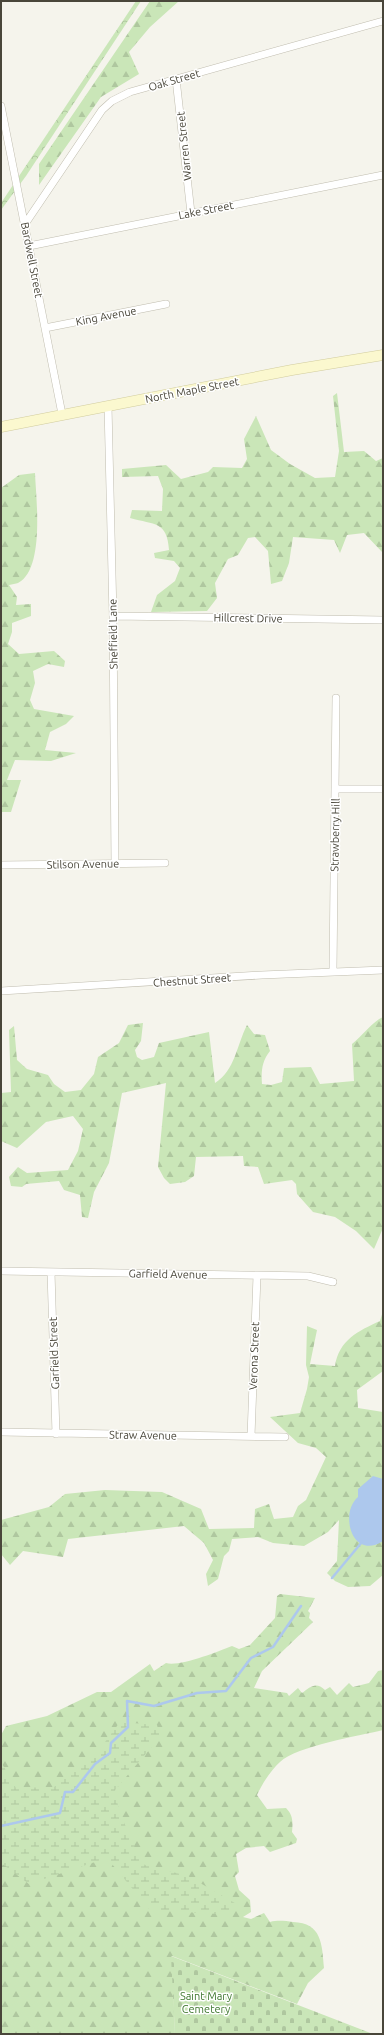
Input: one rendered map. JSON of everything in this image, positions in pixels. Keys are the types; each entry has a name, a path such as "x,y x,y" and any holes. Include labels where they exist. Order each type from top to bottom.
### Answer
{"main road":[{"name":"North Maple Street","path":"1,427 315,366 383,355"}],"street":[{"name":"Oak Street","path":"25,224 102,110 108,104 130,92 383,21"},
{"name":"Warren Street","path":"176,79 191,213"},
{"name":"Bardwell Street","path":"1,106 62,414"},
{"name":"Lake Street","path":"29,246 383,175"},
{"name":"King Avenue","path":"46,328 166,304"},
{"name":"Sheffield Lane","path":"108,406 113,616 115,863"},
{"name":"Hillcrest Drive","path":"113,616 383,620"},
{"name":"Strawberry Hill","path":"333,972 336,698"},
{"path":"335,789 383,790"},
{"name":"Stilson Avenue","path":"1,865 165,863"},
{"name":"Chestnut Street","path":"1,991 383,970"},
{"name":"Garfield Avenue","path":"1,1270 308,1276 333,1282"},
{"name":"Garfield Street","path":"51,1272 56,1434"},
{"name":"Verona Street","path":"251,1436 257,1276"},
{"name":"Straw Avenue","path":"1,1432 285,1437"}],"green space":[{"path":"136,1 141,1 26,176 1,210 1,203"},
{"path":"150,1 179,1 150,27 129,52 139,74 101,97 39,185 39,164"},
{"path":"337,393 344,452 364,451 376,461 383,458 383,553 364,533 347,535 340,553 334,540 293,537 289,563 282,581 271,584 268,551 255,537 248,538 238,555 228,559 215,583 217,598 207,611 151,612 157,595 175,581 180,568 174,561 155,558 154,553 169,550 166,534 162,529 153,524 130,518 132,510 162,511 163,489 158,476 122,477 122,469 166,465 181,479 208,472 213,467 242,468 247,459 244,439 256,416 271,450 290,464 315,478 335,477 339,451 333,396"},
{"path":"35,473 37,515 36,549 27,575 18,583 9,585 17,597 16,605 31,604 31,616 12,623 12,632 8,644 19,654 54,651 65,661 64,667 48,664 33,671 35,683 30,700 34,709 74,716 66,724 50,732 45,750 76,753 51,761 15,760 7,780 21,780 11,812 1,812 1,488 19,475"},
{"path":"383,1017 383,1228 374,1249 356,1231 335,1217 313,1212 297,1194 296,1184 292,1180 264,1184 258,1167 244,1166 243,1156 196,1157 194,1176 185,1182 170,1184 164,1178 158,1167 166,1083 122,1093 109,1163 94,1192 88,1218 82,1217 80,1195 64,1190 59,1181 26,1184 22,1187 11,1186 9,1177 18,1167 27,1173 68,1170 78,1151 83,1129 73,1116 46,1122 17,1148 1,1141 1,1093 11,1092 9,1030 14,1026 17,1060 27,1069 48,1075 54,1084 65,1092 81,1090 94,1074 98,1057 119,1043 128,1025 143,1023 141,1041 135,1050 137,1057 142,1060 154,1057 159,1043 209,1032 215,1083 227,1072 235,1057 247,1025 254,1034 265,1035 270,1051 263,1066 262,1084 271,1085 282,1082 284,1068 311,1067 320,1084 354,1081 352,1044 375,1022"},
{"path":"383,1311 383,1371 357,1390 358,1408 383,1412 383,1575 370,1586 348,1587 335,1581 327,1573 337,1561 339,1520 328,1532 304,1546 273,1543 258,1537 232,1539 229,1551 224,1556 218,1579 208,1586 206,1574 213,1560 204,1543 184,1526 68,1539 63,1557 23,1551 10,1565 1,1554 1,1520 49,1507 65,1494 105,1490 162,1492 201,1509 209,1529 254,1528 255,1509 269,1504 274,1519 293,1517 298,1506 306,1500 326,1457 316,1448 298,1443 270,1417 300,1413 309,1377 306,1365 307,1326 317,1330 310,1364 335,1366 337,1357 345,1343 357,1333 380,1321"},
{"path":"280,1594 315,1598 308,1611 310,1613 309,1618 313,1622 262,1671 254,1688 287,1693 289,1696 298,1688 302,1693 310,1687 316,1685 325,1690 330,1687 337,1695 349,1683 353,1687 369,1683 378,1671 383,1670 383,1730 314,1746 288,1756 273,1769 259,1791 257,1795 267,1809 286,1808 290,1813 292,1819 292,1832 297,1839 296,1843 270,1852 264,1846 246,1848 236,1854 239,1872 235,1876 239,1890 250,1900 251,1912 243,1917 251,1919 264,1913 270,1922 287,1921 303,1923 310,1926 319,1936 324,1968 308,1983 297,2004 172,1956 175,2034 1,2034 1,1735 6,1726 47,1716 97,1692 111,1692 150,1664 154,1671 166,1663 180,1663 232,1646 239,1649 250,1645 275,1618 277,1596"},
{"path":"120,1722 157,1725 160,1737 115,1790 119,1811 142,1864 188,1876 240,1906 219,1914 150,1910 107,1858 29,1884 1,1863 1,1762 16,1788 54,1787 99,1750"},
{"name":"Saint Mary Cemetery","path":"171,1956 373,2034 175,2034"}],"water":[{"path":"373,1476 383,1479 383,1541 372,1546 363,1545 356,1540 349,1523 352,1504 358,1497 358,1489"}],"waterway":[{"path":"332,1578 362,1542"},
{"path":"1,1826 60,1813 65,1792 73,1792 95,1764 110,1753 111,1743 128,1727 127,1701 154,1706 197,1693 226,1691 251,1658 273,1647 301,1606"}]}
